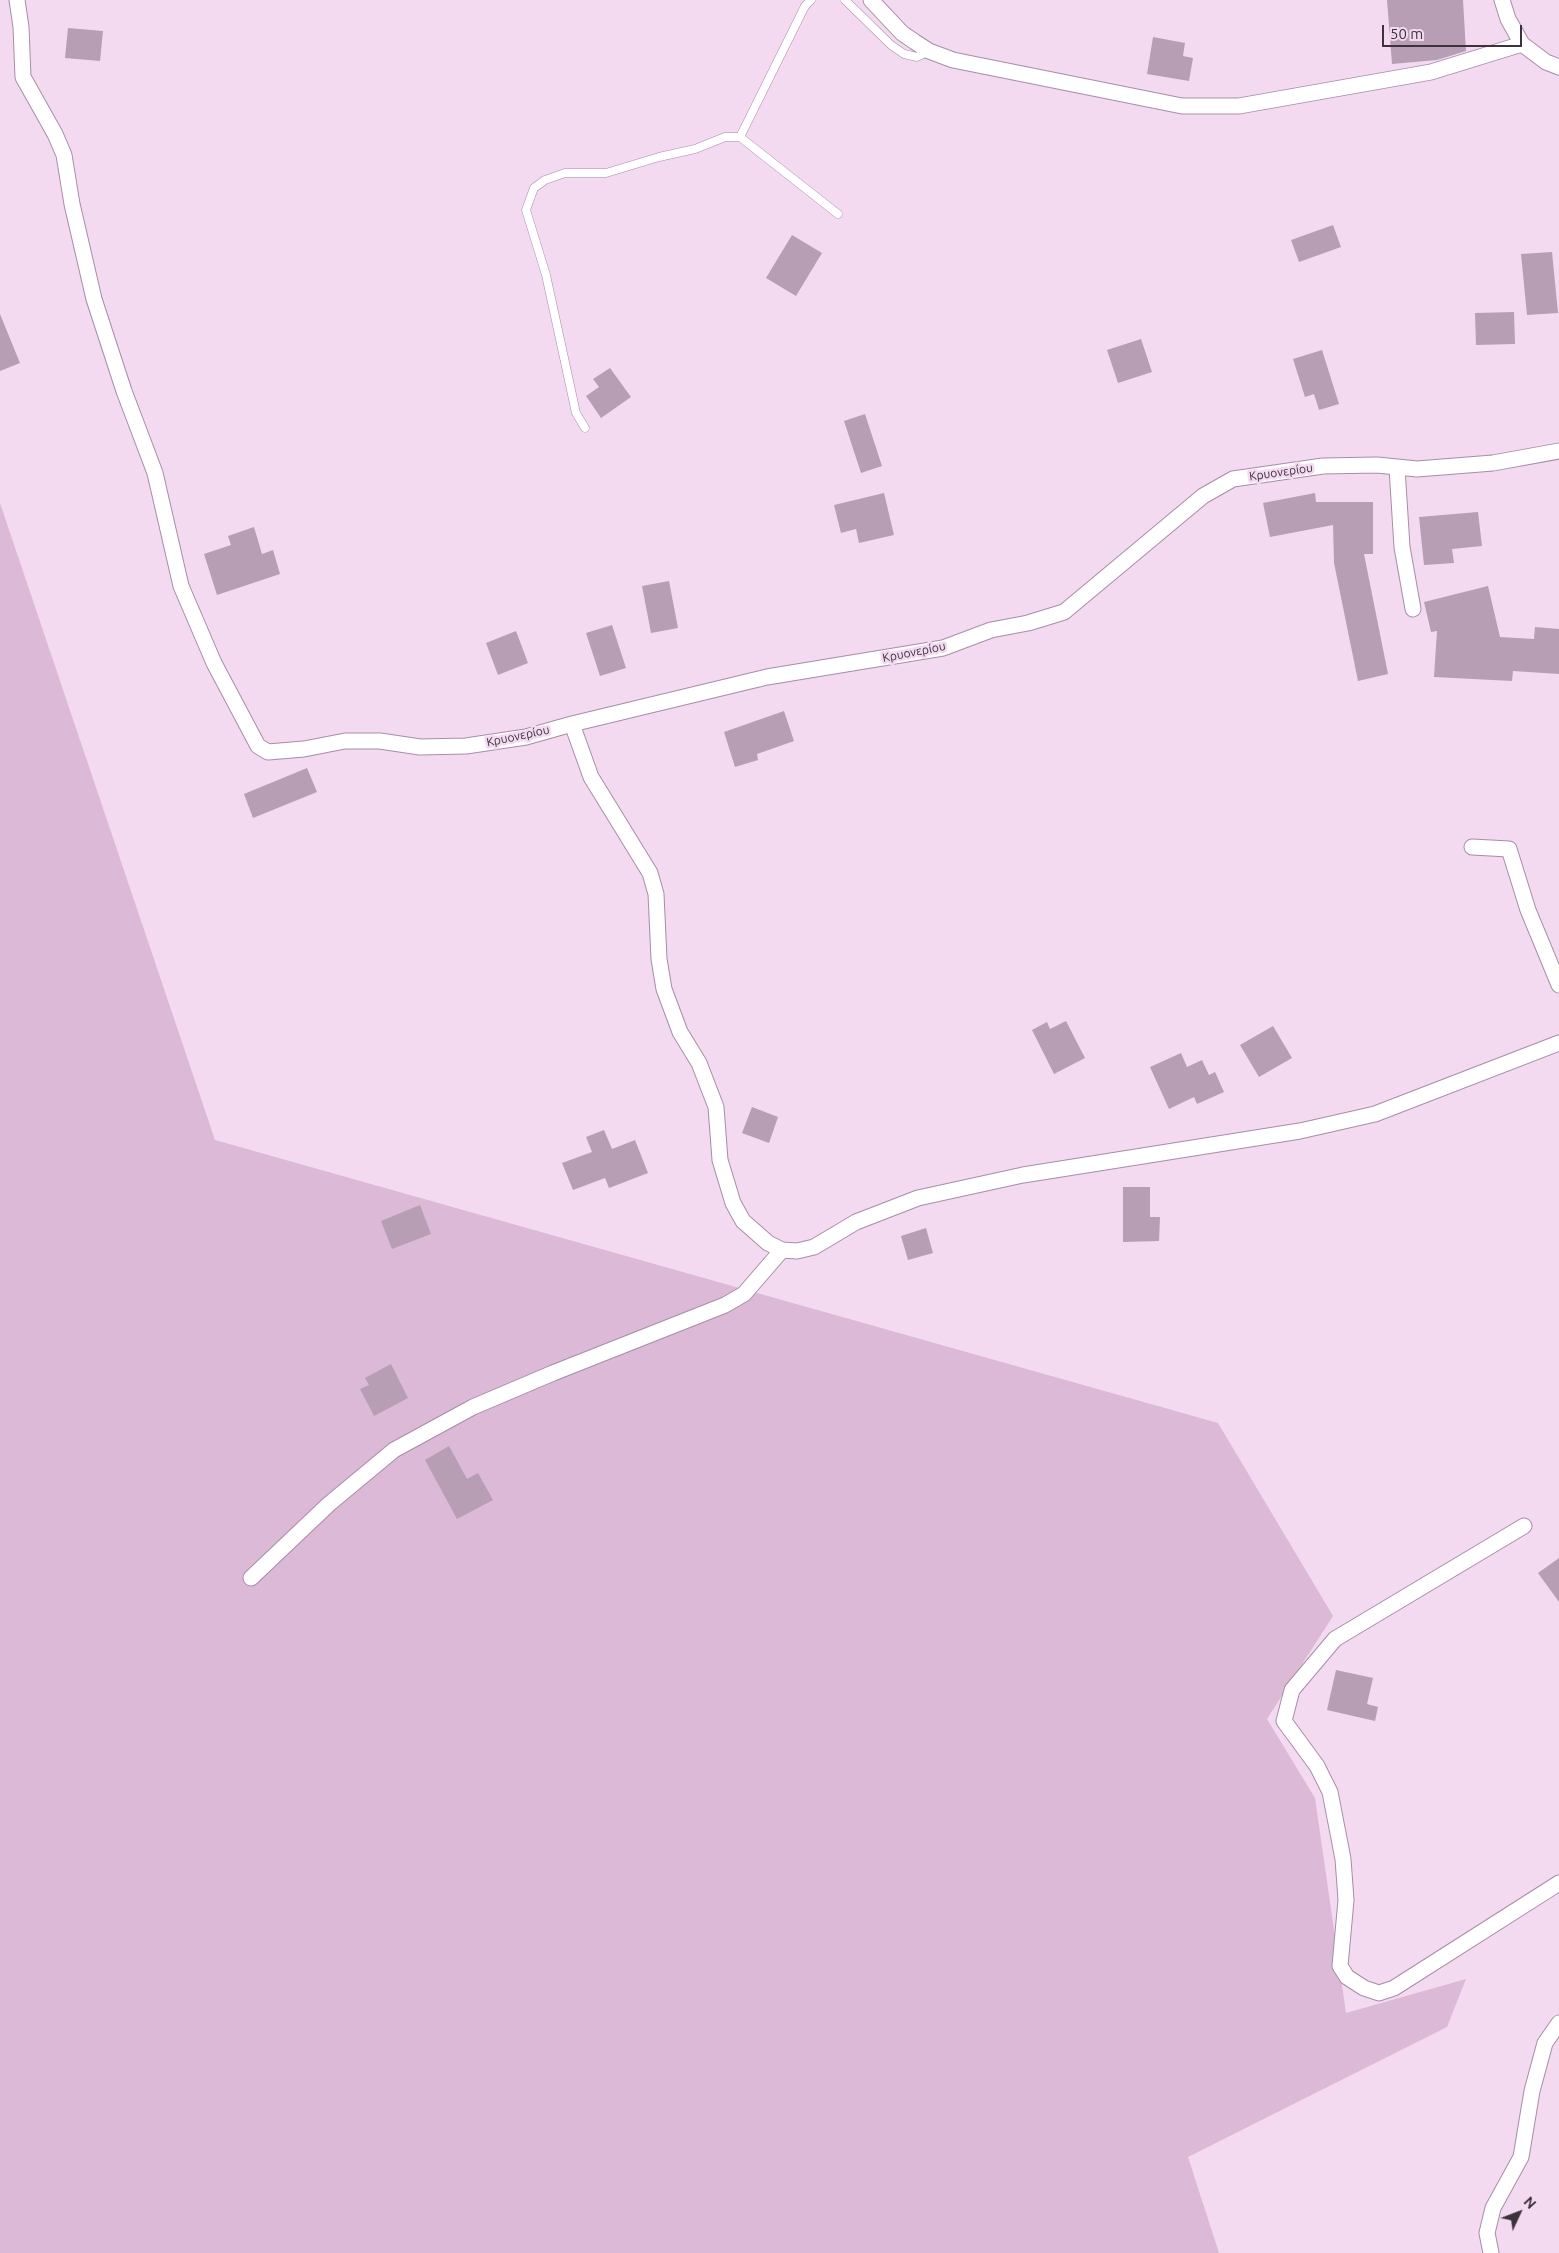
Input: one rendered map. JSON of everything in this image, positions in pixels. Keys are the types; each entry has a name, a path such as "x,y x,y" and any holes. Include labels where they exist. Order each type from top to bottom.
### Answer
{"street":[{"name":"Κρυονερίου","path":"17,0 21,27 23,77 55,134 64,155 72,204 94,299 124,391 155,473 181,586 214,663 258,746 268,752 282,752 345,741 380,741 420,747 466,746 526,737 572,724 767,677 943,648 991,630 1028,623 1064,612 1203,496 1233,479 1323,466 1377,465 1417,468 1493,463 1559,451"},
{"path":"871,0 902,32 929,51 953,60 1182,106 1240,106 1431,72 1522,44"},
{"path":"1502,0 1508,19 1522,44 1546,62 1559,67"},
{"path":"1397,468 1402,546 1413,609"},
{"path":"572,724 591,777 650,873 656,894 659,959 664,989 680,1032 699,1063 716,1107 720,1160 733,1203 743,1221 768,1243 782,1250 797,1251 814,1247 856,1222 918,1198 1023,1175 1300,1132 1375,1114 1559,1043"},
{"path":"1472,847 1509,850 1528,910 1559,985"},
{"path":"251,1578 329,1504 394,1450 473,1407 553,1373 725,1305 744,1294 782,1250"},
{"path":"1524,1526 1335,1639 1292,1690 1284,1721 1317,1766 1330,1792 1343,1859 1346,1900 1340,1966 1347,1977 1364,1988 1380,1993 1394,1988 1559,1883"},
{"path":"1491,2253 1487,2233 1493,2208 1521,2157 1532,2091 1545,2043 1559,2023"}],"lane":[{"path":"740,137 805,6 811,0"},
{"path":"845,0 891,45 904,54 917,56 929,51"},
{"path":"585,428 576,412 546,275 526,210 534,188 545,180 565,173 606,173 659,157 695,149 725,137 740,137 838,214"}],"shaded area":[{"path":"0,503 215,1140 1218,1423 1333,1616 1267,1719 1315,1798 1346,2013 1466,1979 1447,2027 1188,2157 1219,2253 0,2253"}],"building":[{"path":"1387,0 1463,0 1466,51 1437,60 1392,64"},
{"path":"68,28 103,31 100,61 65,58"},
{"path":"1153,37 1185,43 1183,56 1193,58 1189,81 1147,74"},
{"path":"1333,225 1341,247 1299,262 1291,240"},
{"path":"792,235 822,253 796,296 766,278"},
{"path":"1552,252 1558,313 1527,315 1521,254"},
{"path":"1514,312 1515,344 1476,345 1475,313"},
{"path":"0,314 20,363 0,371"},
{"path":"1141,339 1152,372 1118,383 1107,350"},
{"path":"1322,350 1339,404 1319,410 1314,394 1305,397 1293,359"},
{"path":"610,368 631,397 601,418 586,396 599,387 593,379"},
{"path":"865,414 882,466 861,473 844,421"},
{"path":"884,493 894,535 859,543 856,529 841,533 834,505"},
{"path":"1315,493 1316,502 1373,502 1373,554 1364,554 1388,674 1358,681 1334,563 1333,525 1270,537 1263,503"},
{"path":"1478,512 1482,546 1452,549 1454,563 1424,565 1419,517"},
{"path":"254,527 262,554 273,550 280,574 217,595 204,554 231,545 228,536"},
{"path":"669,581 678,628 651,633 642,586"},
{"path":"1488,586 1500,637 1534,639 1535,627 1559,629 1559,674 1513,671 1512,681 1434,677 1437,631 1431,632 1424,602"},
{"path":"612,625 626,668 600,676 586,633"},
{"path":"516,631 528,663 498,675 486,643"},
{"path":"784,711 794,741 757,754 758,760 735,767 724,732"},
{"path":"307,768 317,792 253,818 244,794"},
{"path":"1066,1021 1085,1058 1054,1074 1032,1030 1047,1022 1050,1029"},
{"path":"1273,1026 1292,1058 1259,1077 1240,1045"},
{"path":"1181,1053 1187,1067 1202,1060 1209,1075 1215,1072 1224,1092 1197,1104 1194,1097 1169,1109 1150,1067"},
{"path":"752,1107 778,1117 769,1143 742,1133"},
{"path":"604,1130 612,1149 635,1140 648,1173 609,1188 605,1178 573,1190 562,1163 592,1152 586,1137"},
{"path":"1123,1187 1150,1187 1150,1217 1160,1217 1159,1241 1123,1242"},
{"path":"420,1205 431,1234 392,1249 381,1221"},
{"path":"926,1228 933,1253 908,1260 901,1236"},
{"path":"391,1364 408,1398 374,1416 360,1389 369,1385 365,1378"},
{"path":"449,1446 467,1479 478,1473 493,1500 457,1519 425,1460"},
{"path":"1559,1558 1559,1602 1538,1573"},
{"path":"1336,1670 1373,1678 1367,1704 1378,1707 1375,1721 1327,1710"}]}
